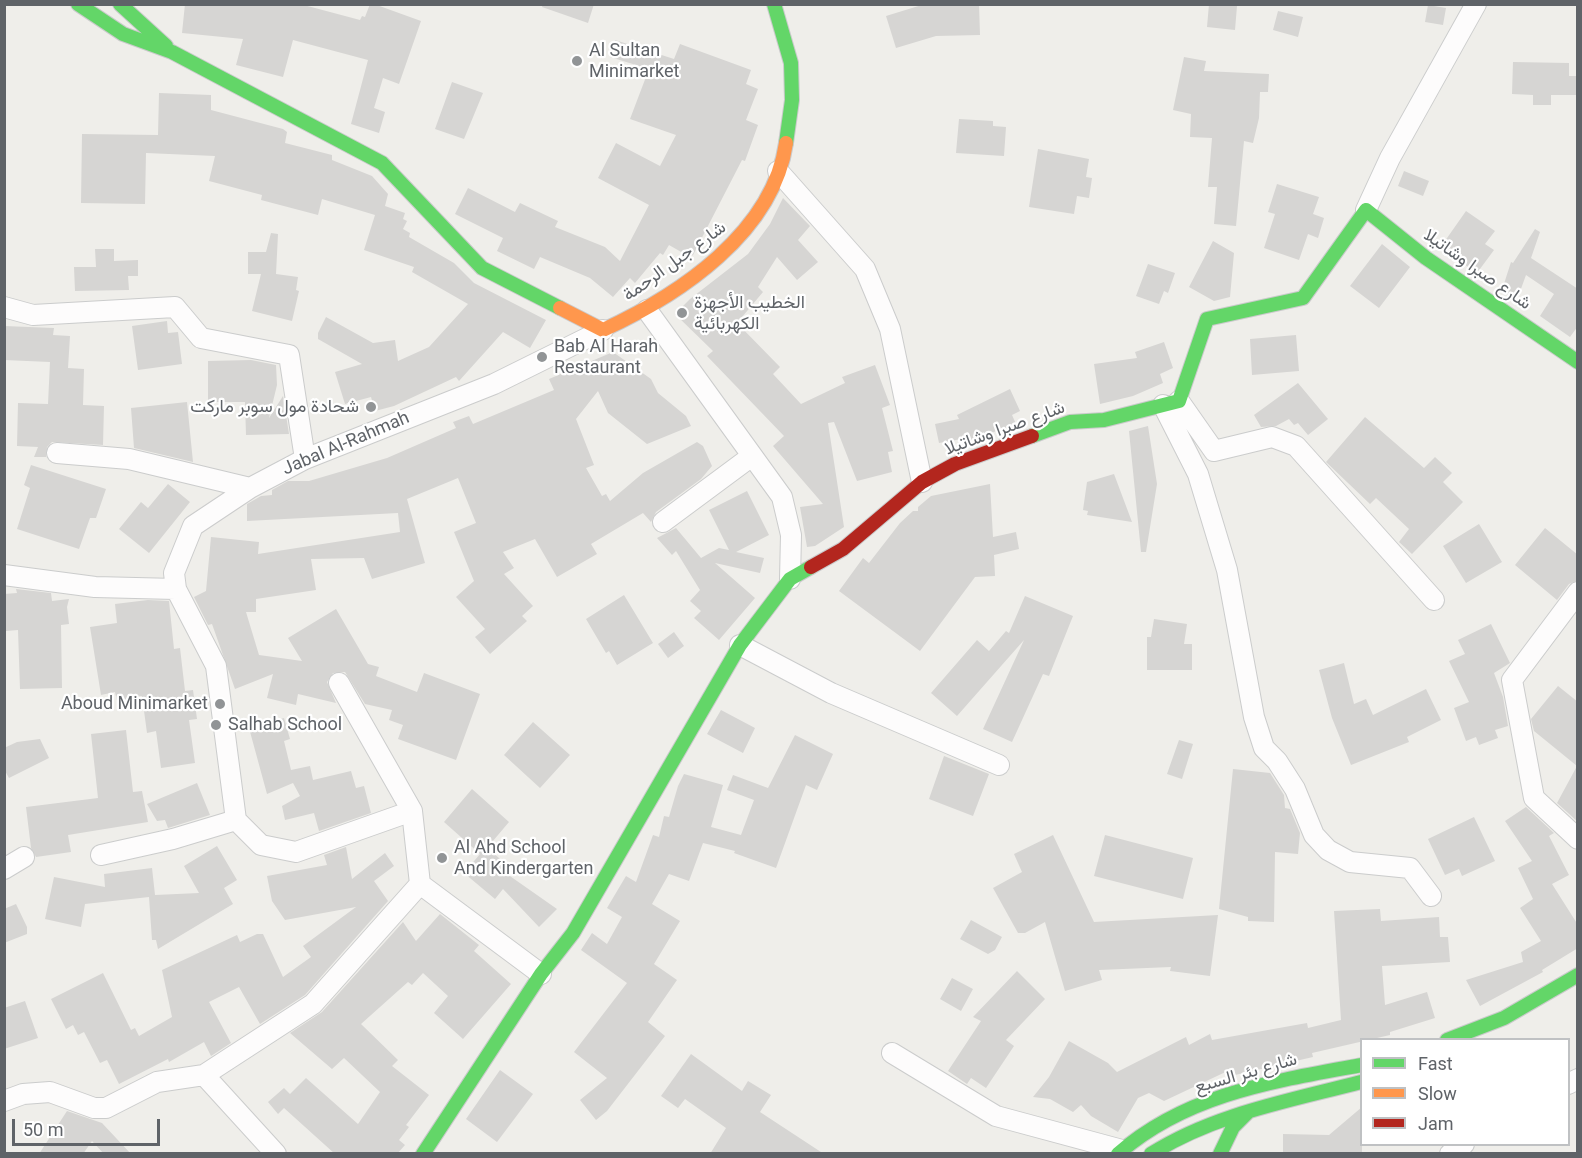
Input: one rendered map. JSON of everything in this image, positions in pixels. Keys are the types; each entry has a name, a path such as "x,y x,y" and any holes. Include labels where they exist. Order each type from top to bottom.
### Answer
{"main road":[{"path":"78,4 123,34 172,52 382,163 482,268 603,330"},
{"path":"120,4 172,52"},
{"name":"شارع جبل الرحمة","path":"603,330 647,310 735,244 757,214 778,171 790,124 791,63 774,4"},
{"path":"1171,403 1207,319 1303,298 1366,210"},
{"name":"شارع صبرا وشاتيلا","path":"1366,210 1426,258 1578,362"},
{"name":"شارع صبرا وشاتيلا","path":"790,579 843,549 922,482 968,458 1070,422 1104,420 1171,403"},
{"path":"423,1154 541,974 573,933 740,645 790,579"},
{"path":"1452,1038 1504,1018 1578,975"},
{"name":"شارع بئر السبع","path":"1121,1152 1132,1138 1217,1097 1276,1080 1360,1065"},
{"name":"شارع بئر السبع","path":"1159,1152 1202,1128 1247,1113 1360,1083"},
{"path":"1220,1154 1233,1127 1247,1113"},
{"path":"1121,1152 1159,1152"}],"street":[{"path":"1366,210 1390,158 1476,4"},
{"path":"778,171 865,269 890,329 922,482"},
{"path":"4,307 33,315 175,307 201,338 289,355 305,459"},
{"path":"647,310 782,497 791,535 790,579"},
{"name":"Jabal Al-Rahmah","path":"176,589 174,573 194,526 250,488 305,459 494,384 603,330"},
{"path":"1171,403 1214,450 1272,437 1296,446 1434,600"},
{"path":"1171,403 1198,474 1227,570 1254,717 1264,748 1277,761 1295,789 1314,835 1328,850 1350,862 1410,868 1431,896"},
{"path":"57,453 129,459 250,488"},
{"path":"663,522 752,456"},
{"path":"4,575 95,587 176,589 216,666 236,820 261,845 296,852 412,811"},
{"path":"1578,592 1512,680 1534,798 1578,838"},
{"path":"740,645 831,693 999,765"},
{"path":"339,683 412,811 420,884 541,974"},
{"path":"101,855 173,839 236,820"},
{"path":"4,869 24,857"},
{"path":"4,1101 24,1094 50,1092 93,1108 106,1108 157,1082 204,1075 313,1004 420,884"},
{"path":"892,1053 996,1116 1121,1152"},
{"path":"204,1075 276,1154"}],"building":[{"path":"185,4 300,4 360,20 362,16 365,17 370,4 374,4 421,21 399,84 383,78 374,108 385,112 379,133 351,124 368,60 293,40 283,77 236,65 243,39 182,33"},
{"path":"543,4 594,4 588,23 542,7"},
{"path":"925,4 979,4 980,35 936,36 896,48 886,16"},
{"path":"1209,4 1237,6 1235,30 1207,27"},
{"path":"1428,5 1446,8 1443,25 1425,22"},
{"path":"1278,11 1303,17 1298,37 1273,30"},
{"path":"615,40 674,59 680,44 751,70 746,84 758,89 746,120 758,125 745,161 742,160 693,255 690,257 669,245 663,255 660,253 635,283 630,278 613,297 590,278 540,257 534,269 497,251 503,238 455,214 468,188 515,212 520,203 558,221 555,227 605,247 620,261 649,205 598,178 616,143 660,166 676,135 630,119 649,69 610,57"},
{"path":"1184,57 1206,61 1204,71 1269,74 1268,92 1260,92 1259,118 1253,143 1244,141 1236,226 1214,224 1217,187 1208,187 1212,138 1190,137 1191,114 1173,110"},
{"path":"1513,62 1569,63 1569,76 1578,76 1578,95 1551,95 1551,105 1533,105 1533,95 1512,94"},
{"path":"452,82 483,93 464,139 435,129"},
{"path":"159,93 211,95 211,110 283,129 287,132 285,143 332,155 332,160 372,176 388,194 385,206 405,213 403,219 407,221 403,229 410,233 409,237 454,263 474,283 546,320 530,348 503,332 459,381 456,377 394,406 375,411 371,397 345,404 335,372 362,364 318,339 318,333 326,317 373,343 395,340 398,361 429,347 468,304 412,272 414,267 364,250 375,215 322,199 318,215 261,200 262,195 209,181 215,156 146,153 145,204 81,203 82,134 158,135"},
{"path":"959,119 993,121 993,126 1006,127 1004,156 956,153"},
{"path":"1038,149 1089,159 1086,177 1092,178 1089,198 1077,196 1074,214 1029,207"},
{"path":"1404,171 1429,181 1423,196 1398,186"},
{"path":"1277,184 1319,197 1313,214 1324,218 1318,238 1308,234 1299,260 1264,248 1275,214 1268,212"},
{"path":"783,198 810,226 798,240 818,262 797,280 777,257 758,287 763,292 737,323 780,367 773,374 801,404 845,383 842,377 875,365 890,405 882,408 893,451 888,452 892,472 857,481 834,422 828,423 844,527 815,546 807,547 800,507 823,504 773,446 784,436 707,356 713,351 675,314 690,299 748,254 770,224"},
{"path":"1466,211 1495,231 1485,244 1494,250 1477,273 1440,248"},
{"path":"1535,229 1540,232 1531,258 1578,289 1578,326 1570,337 1540,316 1554,294 1526,275 1518,297 1502,290 1511,262 1513,263"},
{"path":"271,233 278,234 276,274 298,277 296,290 299,291 292,321 252,311 261,274 248,274 248,252 266,252"},
{"path":"1213,241 1234,253 1230,297 1214,301 1189,287"},
{"path":"1382,244 1410,267 1379,308 1350,286"},
{"path":"95,249 114,249 114,261 138,260 138,276 128,276 129,290 75,291 74,267 96,267"},
{"path":"1148,264 1175,273 1168,293 1164,291 1159,304 1136,296"},
{"path":"167,321 168,333 178,332 182,364 138,370 132,326"},
{"path":"4,326 54,328 53,335 70,336 68,368 84,369 83,405 104,406 103,445 52,442 47,447 46,457 34,457 38,447 17,446 18,403 48,404 50,362 4,360"},
{"path":"1296,335 1299,371 1252,375 1250,339"},
{"path":"1164,342 1173,368 1160,374 1163,383 1133,396 1100,404 1094,364 1137,358 1135,352"},
{"path":"613,352 651,379 658,393 686,416 691,426 647,444 608,413 598,391 576,419 594,465 586,468 602,496 606,494 610,501 643,473 697,442 703,446 712,466 701,479 656,512 651,522 643,513 591,544 597,554 557,577 535,539 503,552 514,568 504,574 533,606 522,616 527,621 490,654 475,637 485,629 456,597 474,581 454,532 476,523 458,478 407,499 425,563 372,579 364,558 311,559 316,590 256,599 256,612 246,612 259,655 302,661 288,638 336,609 368,664 379,667 376,676 417,692 424,673 480,694 456,760 398,739 403,725 389,720 392,710 365,704 345,672 333,673 327,682 336,703 298,694 296,705 267,698 273,674 235,689 212,624 208,625 194,597 206,591 211,537 259,542 258,554 400,532 398,513 247,521 247,504 261,496 272,495 272,490 288,481 309,481 387,458 456,428 453,422 469,416 473,424 554,390 549,379"},
{"path":"251,360 276,365 277,385 269,418 283,396 289,434 246,435 245,402 208,402 208,361"},
{"path":"1298,383 1328,419 1308,435 1298,423 1294,425 1289,419 1276,426 1261,427 1254,415"},
{"path":"1010,389 1020,411 1012,415 1016,424 969,441 967,438 939,443 935,424 959,419 957,415"},
{"path":"187,402 193,462 134,448 131,408"},
{"path":"1365,417 1424,468 1435,457 1452,473 1443,482 1463,502 1412,554 1399,542 1409,529 1376,498 1370,504 1326,462"},
{"path":"1148,426 1157,484 1146,552 1141,552 1129,431"},
{"path":"31,465 106,489 96,518 90,518 79,549 17,529 30,488 24,485"},
{"path":"1114,474 1132,522 1087,515 1088,511 1083,510 1087,482"},
{"path":"168,484 190,502 149,553 119,529 141,502 148,508"},
{"path":"990,484 993,537 1016,532 1019,549 994,555 995,576 975,577 920,651 839,591 863,558 869,563 900,523 913,511 918,511 918,507 931,496"},
{"path":"747,491 769,535 736,552 764,558 760,573 715,563 755,598 719,640 694,618 701,611 690,601 700,590 676,551 672,555 657,538 676,528 701,558 719,548 729,550 709,510"},
{"path":"1479,524 1502,562 1466,583 1443,546"},
{"path":"1545,528 1578,555 1578,580 1569,584 1557,600 1515,565"},
{"path":"16,589 51,593 52,601 69,599 67,607 69,624 61,625 62,688 20,689 18,630 6,631 4,614 4,594 17,593"},
{"path":"624,595 653,643 617,665 609,651 606,653 586,619"},
{"path":"1025,596 1073,616 1049,676 1043,674 1012,742 983,729 1024,640 957,716 931,693 977,640 989,651 1006,631 1009,633"},
{"path":"148,600 169,601 174,649 180,648 185,691 193,690 197,719 189,720 195,763 161,768 156,731 147,733 142,696 117,701 115,692 101,695 90,627 117,623 115,604"},
{"path":"1154,619 1187,624 1184,644 1192,644 1192,670 1147,670 1147,637 1151,637"},
{"path":"1491,624 1510,663 1494,673 1503,697 1508,726 1495,730 1498,738 1479,745 1476,737 1466,741 1454,708 1469,702 1449,661 1465,654 1458,640"},
{"path":"674,632 684,646 668,658 658,644"},
{"path":"1344,663 1354,704 1366,699 1373,715 1426,689 1441,720 1407,737 1409,742 1351,765 1332,718 1319,670"},
{"path":"1558,686 1578,702 1578,822 1557,803 1577,766 1534,731 1531,719"},
{"path":"721,710 755,728 743,753 707,734"},
{"path":"284,718 290,739 284,741 291,770 310,766 313,780 351,771 356,788 364,786 371,813 319,831 314,813 285,820 282,806 300,796 293,783 267,794 249,728"},
{"path":"533,722 570,755 540,788 504,755"},
{"path":"126,730 133,792 142,791 148,822 68,835 71,852 36,857 31,848 26,807 98,798 91,734"},
{"path":"795,735 833,754 817,790 806,785 776,868 734,853 735,851 703,843 689,881 669,874 652,904 680,921 654,964 677,980 648,1022 665,1036 607,1111 596,1120 580,1100 607,1078 574,1052 627,983 581,950 592,933 607,944 622,917 607,908 626,876 636,882 653,835 659,837 664,816 669,817 684,774 723,785 711,827 741,835 754,800 727,790 733,775 768,788"},
{"path":"40,739 49,758 9,778 4,769 4,748 17,742"},
{"path":"1179,740 1193,744 1182,779 1167,774"},
{"path":"944,756 989,774 973,816 929,799"},
{"path":"1233,769 1270,773 1284,795 1285,808 1290,809 1300,833 1298,854 1275,852 1274,922 1248,921 1248,917 1219,909"},
{"path":"197,783 210,815 168,828 165,820 157,821 147,804"},
{"path":"472,789 509,822 487,848 511,868 507,874 557,909 539,927 503,889 495,899 464,873 480,854 444,822"},
{"path":"1526,807 1554,833 1549,836 1569,875 1552,884 1578,925 1578,948 1542,970 1543,972 1480,1006 1466,980 1523,962 1521,952 1541,941 1520,908 1533,899 1518,868 1532,861 1505,821"},
{"path":"1474,817 1495,861 1462,876 1459,869 1445,875 1428,839"},
{"path":"1053,835 1094,922 1218,915 1210,976 1170,971 1171,967 1099,970 1102,980 1065,991 1045,922 1025,933 1018,933 993,888 1022,872 1014,854"},
{"path":"1105,835 1193,858 1183,899 1094,876"},
{"path":"217,846 237,880 224,888 233,904 158,949 156,940 152,940 149,897 85,904 81,927 45,919 54,877 105,887 104,874 152,868 155,895 199,893 184,866"},
{"path":"346,847 352,879 385,853 394,866 374,881 388,901 305,995 260,1024 239,987 209,1002 231,1043 211,1056 204,1042 169,1062 168,1059 119,1084 107,1060 100,1063 84,1032 78,1035 73,1025 66,1029 51,999 103,973 131,1030 135,1028 139,1036 172,1017 162,970 237,935 240,942 257,934 263,934 283,977 311,957 303,946 356,907 285,920 272,901 267,876 327,865 324,855"},
{"path":"16,904 27,927 27,934 4,943 4,909"},
{"path":"1380,909 1381,921 1439,917 1440,937 1448,937 1450,962 1382,966 1385,1005 1427,992 1435,1018 1390,1032 1390,1035 1360,1038 1360,1042 1312,1053 1313,1057 1235,1075 1234,1068 1164,1101 1149,1093 1138,1098 1118,1132 1091,1116 1081,1105 1073,1112 1050,1099 1033,1097 1049,1077 1069,1041 1108,1063 1117,1072 1186,1037 1189,1045 1210,1034 1212,1040 1307,1023 1308,1028 1341,1020 1334,911"},
{"path":"440,914 479,945 474,951 511,984 463,1039 434,1013 448,996 423,973 412,985 408,982 361,1024 398,1060 392,1066 429,1095 406,1125 409,1127 399,1140 405,1145 397,1154 335,1154 284,1108 278,1114 268,1102 284,1088 290,1094 306,1078 358,1124 380,1092 344,1058 332,1069 290,1033 322,1012 403,922 416,941"},
{"path":"971,920 1002,937 995,950 988,954 960,939"},
{"path":"1017,971 1045,999 1006,1040 1014,1046 986,1088 971,1078 967,1084 948,1071 981,1021 973,1017"},
{"path":"952,978 973,989 961,1011 940,999"},
{"path":"25,1001 38,1038 4,1049 4,1008"},
{"path":"691,1054 742,1091 748,1081 771,1095 760,1112 824,1154 710,1154 726,1128 685,1099 678,1108 661,1096"},
{"path":"500,1070 533,1094 497,1142 466,1119"},
{"path":"1360,1109 1362,1154 1283,1154 1283,1134 1329,1135"},
{"path":"67,1111 102,1123 131,1154 104,1154 92,1141 83,1154 39,1154"}],"traffic: fast":[{"path":"78,4 123,34 172,52 382,163 482,268 560,308"},
{"path":"120,4 166,46"},
{"path":"774,4 791,63 792,100 786,143"},
{"path":"1032,436 1070,422 1104,420 1179,401 1207,319 1303,298 1366,210 1426,258 1578,362"},
{"path":"423,1154 541,974 573,933 740,645 790,579 811,567"},
{"path":"1452,1038 1504,1018 1578,975"},
{"path":"1118,1154 1144,1134 1202,1104 1264,1084 1360,1065"},
{"path":"1151,1154 1175,1140 1226,1119 1360,1082"},
{"path":"1220,1154 1233,1127 1247,1113"}],"traffic: slow":[{"path":"560,308 603,330 662,299 691,279 718,257 763,205 778,175 786,143"}],"traffic: jam":[{"path":"811,567 843,549 922,482 955,464 1032,436"}],"place":[{"name":"Al Sultan Minimarket","path":"577,61"},
{"name":"الخطيب الأجهزة الكهربائية","path":"682,313"},
{"name":"Bab Al Harah Restaurant","path":"542,357"},
{"name":"شحادة مول سوبر ماركت","path":"371,407"},
{"name":"Aboud Minimarket","path":"220,704"},
{"name":"Salhab School","path":"216,725"},
{"name":"Al Ahd School And Kindergarten","path":"442,858"}]}
